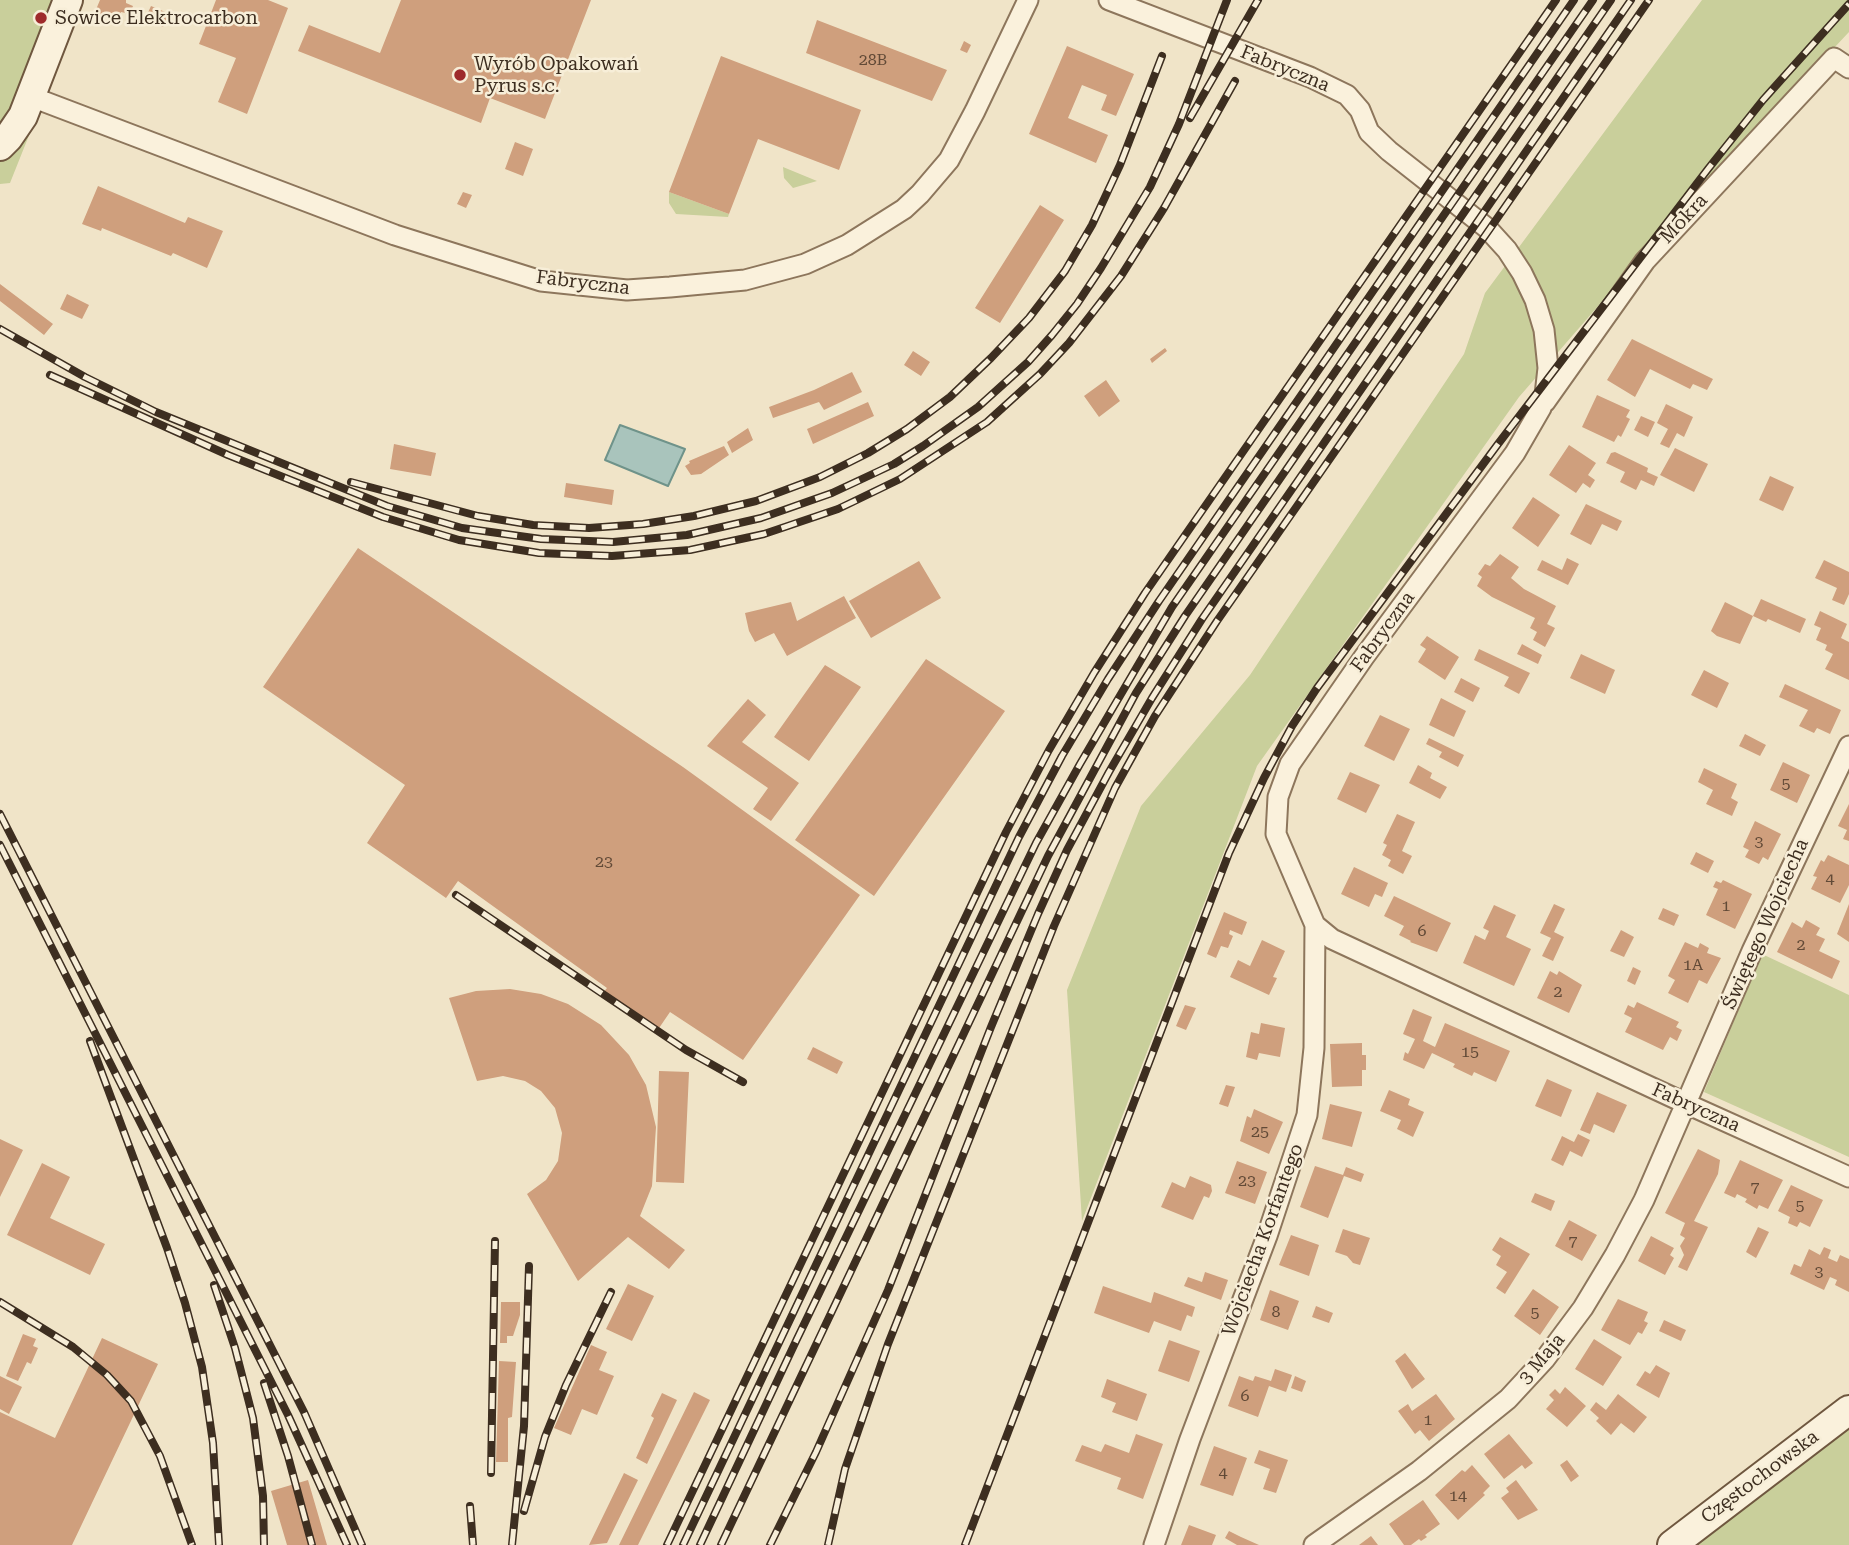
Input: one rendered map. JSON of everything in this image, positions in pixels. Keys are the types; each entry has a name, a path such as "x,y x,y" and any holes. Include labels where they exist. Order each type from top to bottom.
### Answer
{"street":[{"path":"0,146 23,117 68,0"},
{"name":"Fabryczna","path":"32,97 395,235 541,281 627,290 745,280 805,264 847,245 904,209 920,194 949,160 1028,0"},
{"name":"Fabryczna","path":"1109,0 1310,77 1348,96 1360,110 1369,132 1389,151 1487,228 1522,273 1535,300 1544,330 1548,368 1545,394 1541,408 1515,453 1364,657 1290,764 1278,797 1276,834 1315,925 1332,939 1849,1177"},
{"name":"Mokra","path":"1541,408 1644,261 1834,58 1849,68"},
{"name":"Świętego Wojciecha","path":"1687,1104 1752,951 1849,746"},
{"name":"Wojciecha Korfantego","path":"1154,1545 1190,1439 1267,1236 1307,1115 1314,1048 1315,925"},
{"name":"3 Maja","path":"1314,1545 1469,1432 1508,1399 1545,1359 1583,1308 1615,1255 1644,1200 1687,1104"},
{"name":"Częstochowska","path":"1672,1545 1849,1409"}],"green space":[{"path":"0,0 83,0 10,183 0,184"},
{"path":"1702,0 1849,0 1849,32 1680,212 1519,397 1257,766 1082,1221 1067,990 1141,806 1250,675 1464,354 1485,293"},
{"path":"783,167 817,181 793,188 784,178"},
{"path":"669,192 729,214 728,217 676,214 669,203"},
{"path":"1762,954 1849,995 1849,1157 1704,1092"},
{"path":"1849,1426 1849,1545 1694,1545"}],"water":[{"path":"620,425 685,449 668,486 605,460"}],"building":[{"path":"100,0 126,0 126,3 133,6 130,14 121,12 117,22 95,12"},
{"path":"216,0 268,0 288,8 247,114 218,102 236,58 199,44"},
{"name":"Wyrób Opakowań Pyrus s.c.","path":"401,0 591,0 545,119 490,98 481,123 298,51 309,25 380,53"},
{"path":"151,6 170,14 163,27 145,19"},
{"path":"817,20 947,70 932,101 806,53"},
{"path":"964,41 971,45 967,53 960,50"},
{"path":"1067,46 1134,74 1116,116 1101,110 1107,95 1082,85 1068,118 1108,135 1096,163 1029,134"},
{"path":"721,56 861,110 839,170 758,139 729,214 669,192"},
{"path":"515,142 533,149 523,176 505,169"},
{"path":"98,186 185,223 188,217 223,231 207,268 102,228 101,231 82,224"},
{"path":"463,192 472,195 466,208 457,204"},
{"path":"1040,205 1064,220 1000,323 975,308"},
{"path":"0,284 53,324 44,335 0,301"},
{"path":"67,294 89,305 82,319 60,309"},
{"path":"1632,339 1713,379 1707,390 1693,384 1690,389 1650,369 1635,397 1607,380"},
{"path":"1165,348 1167,351 1152,363 1150,359"},
{"path":"913,351 930,362 921,376 904,365"},
{"path":"852,372 862,392 824,410 819,402 773,418 769,407"},
{"path":"1106,380 1120,401 1099,417 1084,396"},
{"path":"1597,395 1630,410 1626,417 1630,419 1621,437 1618,435 1614,442 1582,427"},
{"path":"868,402 874,416 813,444 807,429"},
{"path":"1666,404 1693,417 1684,437 1677,433 1669,448 1660,444 1668,429 1657,423"},
{"path":"1641,416 1655,422 1648,437 1634,430"},
{"path":"748,428 753,440 732,453 727,442"},
{"path":"394,444 436,453 431,476 390,469"},
{"path":"1569,445 1596,463 1588,475 1595,480 1590,488 1583,483 1576,493 1549,475"},
{"path":"724,446 729,455 701,474 691,475 685,466 689,461"},
{"path":"1675,448 1708,464 1694,492 1660,475"},
{"path":"1615,452 1648,468 1647,472 1658,477 1654,486 1641,480 1636,490 1620,482 1625,472 1606,463 1611,453"},
{"path":"1770,476 1794,487 1783,511 1759,500"},
{"path":"566,483 614,490 612,505 564,497"},
{"path":"1533,497 1560,515 1538,547 1512,528"},
{"path":"1586,504 1622,521 1617,531 1602,524 1591,545 1570,534"},
{"path":"358,548 683,767 860,895 743,1060 670,1012 657,1031 602,994 607,988 458,881 446,898 367,843 405,785 263,687"},
{"path":"1500,554 1519,567 1511,578 1524,589 1556,606 1547,624 1555,628 1545,647 1533,640 1537,632 1530,628 1535,618 1492,597 1477,586 1482,577 1478,574 1485,564 1490,566"},
{"path":"1567,558 1579,564 1568,585 1537,570 1542,560 1562,570"},
{"path":"1824,560 1849,572 1849,594 1844,605 1832,600 1837,588 1815,578"},
{"path":"919,561 941,598 871,638 849,601"},
{"path":"844,596 856,618 787,656 774,633 755,642 749,631 745,613 791,602 797,621"},
{"path":"1761,599 1806,619 1800,633 1768,619 1766,622 1753,616"},
{"path":"1725,602 1753,616 1740,644 1717,636 1711,631"},
{"path":"1820,611 1847,624 1841,638 1849,642 1849,680 1825,669 1833,654 1825,650 1827,645 1816,640 1821,628 1814,625"},
{"path":"1427,636 1459,657 1445,680 1418,662 1426,649 1420,645"},
{"path":"1522,644 1542,655 1538,664 1517,654"},
{"path":"1479,649 1530,673 1519,694 1504,686 1509,677 1474,660"},
{"path":"1581,654 1615,670 1605,694 1570,678"},
{"path":"926,659 1005,711 874,896 795,840"},
{"path":"825,665 861,687 809,761 774,737"},
{"path":"1704,670 1729,683 1717,708 1691,695"},
{"path":"1461,678 1480,688 1473,702 1454,692"},
{"path":"1785,684 1841,710 1830,734 1817,728 1814,733 1799,726 1808,710 1779,697"},
{"path":"1441,698 1466,711 1454,737 1429,725"},
{"path":"748,699 766,715 742,742 799,783 771,821 753,809 768,788 707,746"},
{"path":"1380,715 1410,729 1394,761 1364,746"},
{"path":"1745,734 1766,745 1760,756 1739,746"},
{"path":"1429,738 1464,755 1458,767 1439,757 1442,752 1426,744"},
{"path":"1783,762 1810,775 1797,803 1770,790"},
{"path":"1418,765 1432,773 1430,778 1447,787 1440,799 1409,783"},
{"path":"1704,768 1737,784 1731,798 1738,802 1732,816 1706,804 1713,790 1698,782"},
{"path":"1350,772 1380,785 1366,813 1337,799"},
{"path":"1849,804 1849,841 1843,839 1847,830 1838,826"},
{"path":"1397,814 1415,822 1402,851 1412,856 1403,874 1388,866 1391,860 1382,855 1387,845 1383,843"},
{"path":"1755,821 1781,834 1768,860 1763,857 1759,864 1745,857 1749,850 1743,847"},
{"path":"1696,852 1714,861 1708,873 1690,864"},
{"path":"1828,855 1849,865 1849,885 1840,903 1811,889 1817,877 1813,876 1821,860 1824,862"},
{"path":"1354,867 1388,883 1382,897 1375,894 1369,907 1341,894"},
{"path":"1723,880 1752,894 1735,929 1706,915 1718,889 1713,887 1716,881 1721,883"},
{"path":"1394,896 1451,923 1437,952 1399,935 1404,926 1384,916"},
{"path":"1554,904 1565,909 1554,932 1564,937 1553,961 1542,956 1551,938 1540,933"},
{"path":"1849,904 1849,942 1837,934"},
{"path":"1494,905 1516,915 1506,937 1531,949 1514,986 1463,963 1475,935 1485,940 1489,931 1483,928"},
{"path":"1663,908 1679,915 1674,926 1658,919"},
{"path":"1224,912 1247,922 1242,935 1230,930 1229,934 1233,936 1228,948 1221,946 1216,958 1207,954"},
{"path":"1806,920 1820,928 1816,935 1825,939 1819,951 1840,961 1832,979 1777,952 1792,922 1802,928"},
{"path":"1621,930 1634,937 1624,957 1610,951"},
{"path":"1262,940 1285,951 1273,977 1277,978 1269,995 1230,977 1238,960 1250,966"},
{"path":"1685,942 1698,948 1700,943 1709,948 1707,953 1721,958 1707,984 1699,980 1688,1003 1668,993 1675,980 1668,976"},
{"path":"1633,967 1641,971 1635,985 1627,981"},
{"path":"1550,971 1557,975 1559,971 1582,985 1569,1013 1537,998"},
{"path":"510,989 541,994 568,1004 601,1025 629,1055 646,1085 656,1127 652,1186 640,1216 685,1250 669,1269 628,1237 578,1281 527,1194 546,1180 558,1161 562,1133 555,1108 541,1091 525,1081 503,1076 477,1081 449,998 476,991"},
{"path":"1637,1002 1679,1022 1676,1027 1682,1030 1677,1041 1670,1037 1663,1050 1625,1032 1632,1018 1624,1014 1628,1005 1634,1008"},
{"path":"1185,1005 1196,1008 1186,1030 1176,1026"},
{"path":"1413,1009 1432,1017 1423,1041 1435,1047 1445,1023 1510,1051 1496,1082 1474,1072 1472,1076 1432,1053 1424,1069 1403,1060 1405,1052 1408,1054 1415,1039 1403,1034"},
{"path":"1261,1023 1285,1028 1280,1057 1259,1053 1257,1060 1246,1057 1251,1032 1259,1034"},
{"path":"1362,1043 1362,1055 1366,1055 1366,1070 1362,1070 1362,1086 1332,1087 1330,1044"},
{"path":"813,1047 843,1062 837,1074 807,1059"},
{"path":"659,1071 689,1072 684,1183 656,1182"},
{"path":"1547,1079 1572,1090 1561,1117 1535,1106"},
{"path":"1226,1085 1235,1087 1228,1107 1219,1104"},
{"path":"1389,1090 1410,1099 1408,1105 1424,1112 1413,1137 1397,1129 1401,1120 1380,1111"},
{"path":"1597,1092 1627,1105 1614,1133 1594,1124 1590,1134 1580,1130"},
{"path":"1330,1104 1362,1112 1352,1147 1322,1139"},
{"path":"1254,1109 1283,1122 1269,1154 1240,1141 1247,1116 1251,1118"},
{"path":"1578,1134 1590,1140 1582,1157 1570,1151 1563,1166 1551,1160 1562,1136 1574,1142"},
{"path":"0,1139 23,1150 0,1197"},
{"path":"1698,1149 1720,1160 1718,1174 1694,1221 1708,1227 1687,1271 1678,1267 1684,1255 1680,1246 1685,1238 1680,1235 1685,1223 1665,1213"},
{"path":"1740,1160 1783,1180 1768,1209 1759,1205 1757,1209 1737,1194 1735,1198 1724,1193"},
{"path":"1237,1161 1267,1172 1255,1204 1225,1193"},
{"path":"42,1163 70,1177 50,1218 105,1244 90,1275 7,1235"},
{"path":"1315,1166 1343,1175 1346,1167 1364,1174 1361,1182 1344,1176 1328,1218 1300,1207"},
{"path":"1190,1176 1211,1185 1212,1191 1209,1198 1204,1196 1193,1220 1161,1207 1172,1182 1185,1188"},
{"path":"1791,1185 1823,1200 1810,1227 1800,1222 1797,1227 1788,1223 1790,1217 1778,1211"},
{"path":"1535,1193 1555,1201 1551,1211 1531,1202"},
{"path":"1569,1220 1597,1235 1582,1261 1555,1246"},
{"path":"1758,1227 1769,1232 1756,1258 1746,1252"},
{"path":"1343,1229 1370,1238 1360,1265 1335,1252"},
{"path":"1291,1235 1319,1245 1309,1276 1279,1265"},
{"path":"1651,1236 1674,1248 1670,1255 1674,1258 1665,1275 1638,1261"},
{"path":"1500,1237 1530,1254 1505,1294 1496,1288 1507,1272 1496,1265 1501,1256 1492,1250"},
{"path":"1824,1247 1831,1250 1828,1258 1837,1262 1840,1255 1849,1259 1849,1292 1835,1285 1837,1280 1830,1277 1824,1290 1790,1274 1794,1264 1801,1267 1809,1249 1820,1255"},
{"path":"1205,1272 1228,1280 1221,1300 1184,1286 1188,1277 1202,1282"},
{"path":"628,1284 654,1296 632,1341 606,1329"},
{"path":"1103,1286 1151,1303 1154,1292 1195,1307 1192,1317 1187,1315 1181,1331 1154,1321 1149,1333 1094,1313"},
{"path":"1533,1289 1559,1307 1540,1335 1514,1316"},
{"path":"1270,1290 1299,1301 1288,1330 1260,1320"},
{"path":"1618,1299 1648,1312 1644,1321 1648,1323 1642,1334 1638,1332 1630,1345 1601,1330"},
{"path":"501,1302 520,1302 520,1315 513,1336 507,1336 507,1343 500,1343"},
{"path":"1316,1306 1333,1313 1329,1323 1312,1317"},
{"path":"1664,1320 1686,1330 1681,1341 1659,1331"},
{"path":"23,1334 36,1339 33,1346 38,1348 31,1364 27,1362 18,1381 6,1376"},
{"path":"102,1338 158,1364 72,1545 0,1545 0,1412 55,1438"},
{"path":"1594,1339 1622,1357 1603,1386 1575,1369"},
{"path":"1169,1340 1200,1351 1189,1382 1158,1371"},
{"path":"591,1345 607,1352 599,1370 614,1376 597,1415 582,1409 571,1435 554,1428"},
{"path":"1405,1353 1425,1379 1412,1389 1395,1361"},
{"path":"499,1361 516,1362 512,1417 508,1418 508,1462 496,1462"},
{"path":"1656,1365 1670,1373 1659,1398 1636,1385 1645,1371 1650,1374"},
{"path":"1275,1369 1292,1375 1286,1392 1269,1386 1258,1417 1228,1406 1239,1376 1253,1381 1255,1376 1271,1381"},
{"path":"0,1376 22,1387 9,1414 0,1409"},
{"path":"1295,1376 1306,1381 1302,1392 1291,1388"},
{"path":"1107,1379 1147,1394 1137,1421 1112,1412 1116,1403 1101,1397"},
{"path":"1565,1387 1586,1406 1567,1427 1546,1409 1554,1400 1549,1395 1555,1389 1560,1394"},
{"path":"694,1392 710,1400 638,1545 619,1545"},
{"path":"662,1393 677,1400 647,1464 636,1458"},
{"path":"1436,1394 1455,1419 1429,1441 1420,1430 1415,1434 1398,1411 1408,1404 1412,1411"},
{"path":"1618,1394 1647,1417 1634,1433 1621,1423 1611,1435 1596,1421 1599,1418 1590,1410 1596,1402 1606,1410"},
{"path":"1136,1434 1163,1444 1143,1499 1117,1489 1121,1478 1075,1461 1082,1445 1101,1452 1105,1444 1129,1453"},
{"path":"1509,1434 1533,1463 1525,1469 1522,1465 1504,1479 1484,1454"},
{"path":"1214,1446 1247,1458 1233,1496 1200,1485"},
{"path":"1259,1450 1288,1460 1276,1493 1263,1489 1270,1469 1254,1463"},
{"path":"1567,1460 1579,1476 1571,1482 1560,1465"},
{"path":"1472,1465 1490,1486 1483,1493 1485,1495 1458,1520 1435,1495 1462,1470 1465,1472"},
{"path":"624,1473 638,1480 607,1543 589,1545"},
{"path":"308,1480 327,1545 287,1545 271,1491"},
{"path":"1516,1480 1538,1510 1518,1520 1501,1498 1509,1492 1506,1488"},
{"path":"1423,1500 1440,1524 1421,1541 1419,1539 1411,1545 1404,1545 1389,1524"},
{"path":"1189,1525 1216,1535 1212,1545 1181,1545"},
{"path":"1229,1531 1259,1545 1237,1545 1225,1538"},
{"path":"1371,1536 1378,1545 1359,1545"}],"railway":[{"path":"0,329 85,377 156,412 387,506 462,528 541,539 613,542 687,535 761,518 832,493 894,464 978,407 1028,362 1077,304 1150,187 1179,124 1227,0"},
{"path":"1190,118 1258,0"},
{"path":"667,1545 1006,832 1049,750 1145,593 1556,0"},
{"path":"683,1545 1019,837 1062,756 1159,601 1574,0"},
{"path":"700,1545 1036,843 1080,764 1172,607 1593,0"},
{"path":"721,1545 1048,856 1136,693 1185,616 1611,0"},
{"path":"770,1545 816,1452 888,1290 1038,914 1067,850 1109,772 1202,619 1631,0"},
{"path":"828,1545 845,1469 888,1344 1054,926 1115,788 1155,716 1217,621 1649,0"},
{"path":"965,1545 1229,853 1292,726 1317,688 1498,444 1708,169 1763,100 1849,4"},
{"path":"351,482 478,516 533,525 589,528 643,524 694,516 756,501 820,477 868,453 907,429 950,397 1029,318 1065,271 1092,225 1120,165 1162,56"},
{"path":"50,375 228,455 383,517 459,540 539,553 612,556 690,550 764,534 838,509 900,479 987,422 1040,374 1069,343 1121,276 1164,208 1235,81"},
{"path":"0,814 304,1412 362,1545"},
{"path":"0,845 288,1415 347,1545"},
{"path":"456,895 686,1050 743,1082"},
{"path":"90,1041 167,1248 202,1367 213,1443 219,1545"},
{"path":"491,1473 495,1241"},
{"path":"512,1545 524,1426 529,1266"},
{"path":"214,1285 235,1348 253,1418 263,1496 264,1545"},
{"path":"524,1511 545,1437 566,1385 611,1292"},
{"path":"0,1302 73,1347 107,1375 131,1401 160,1456 192,1545"},
{"path":"264,1383 288,1456 312,1545"},
{"path":"470,1506 473,1545"}],"place":[{"name":"Sowice Elektrocarbon","path":"41,18"},
{"name":"Wyrób Opakowań Pyrus s.c.","path":"460,75"}]}
